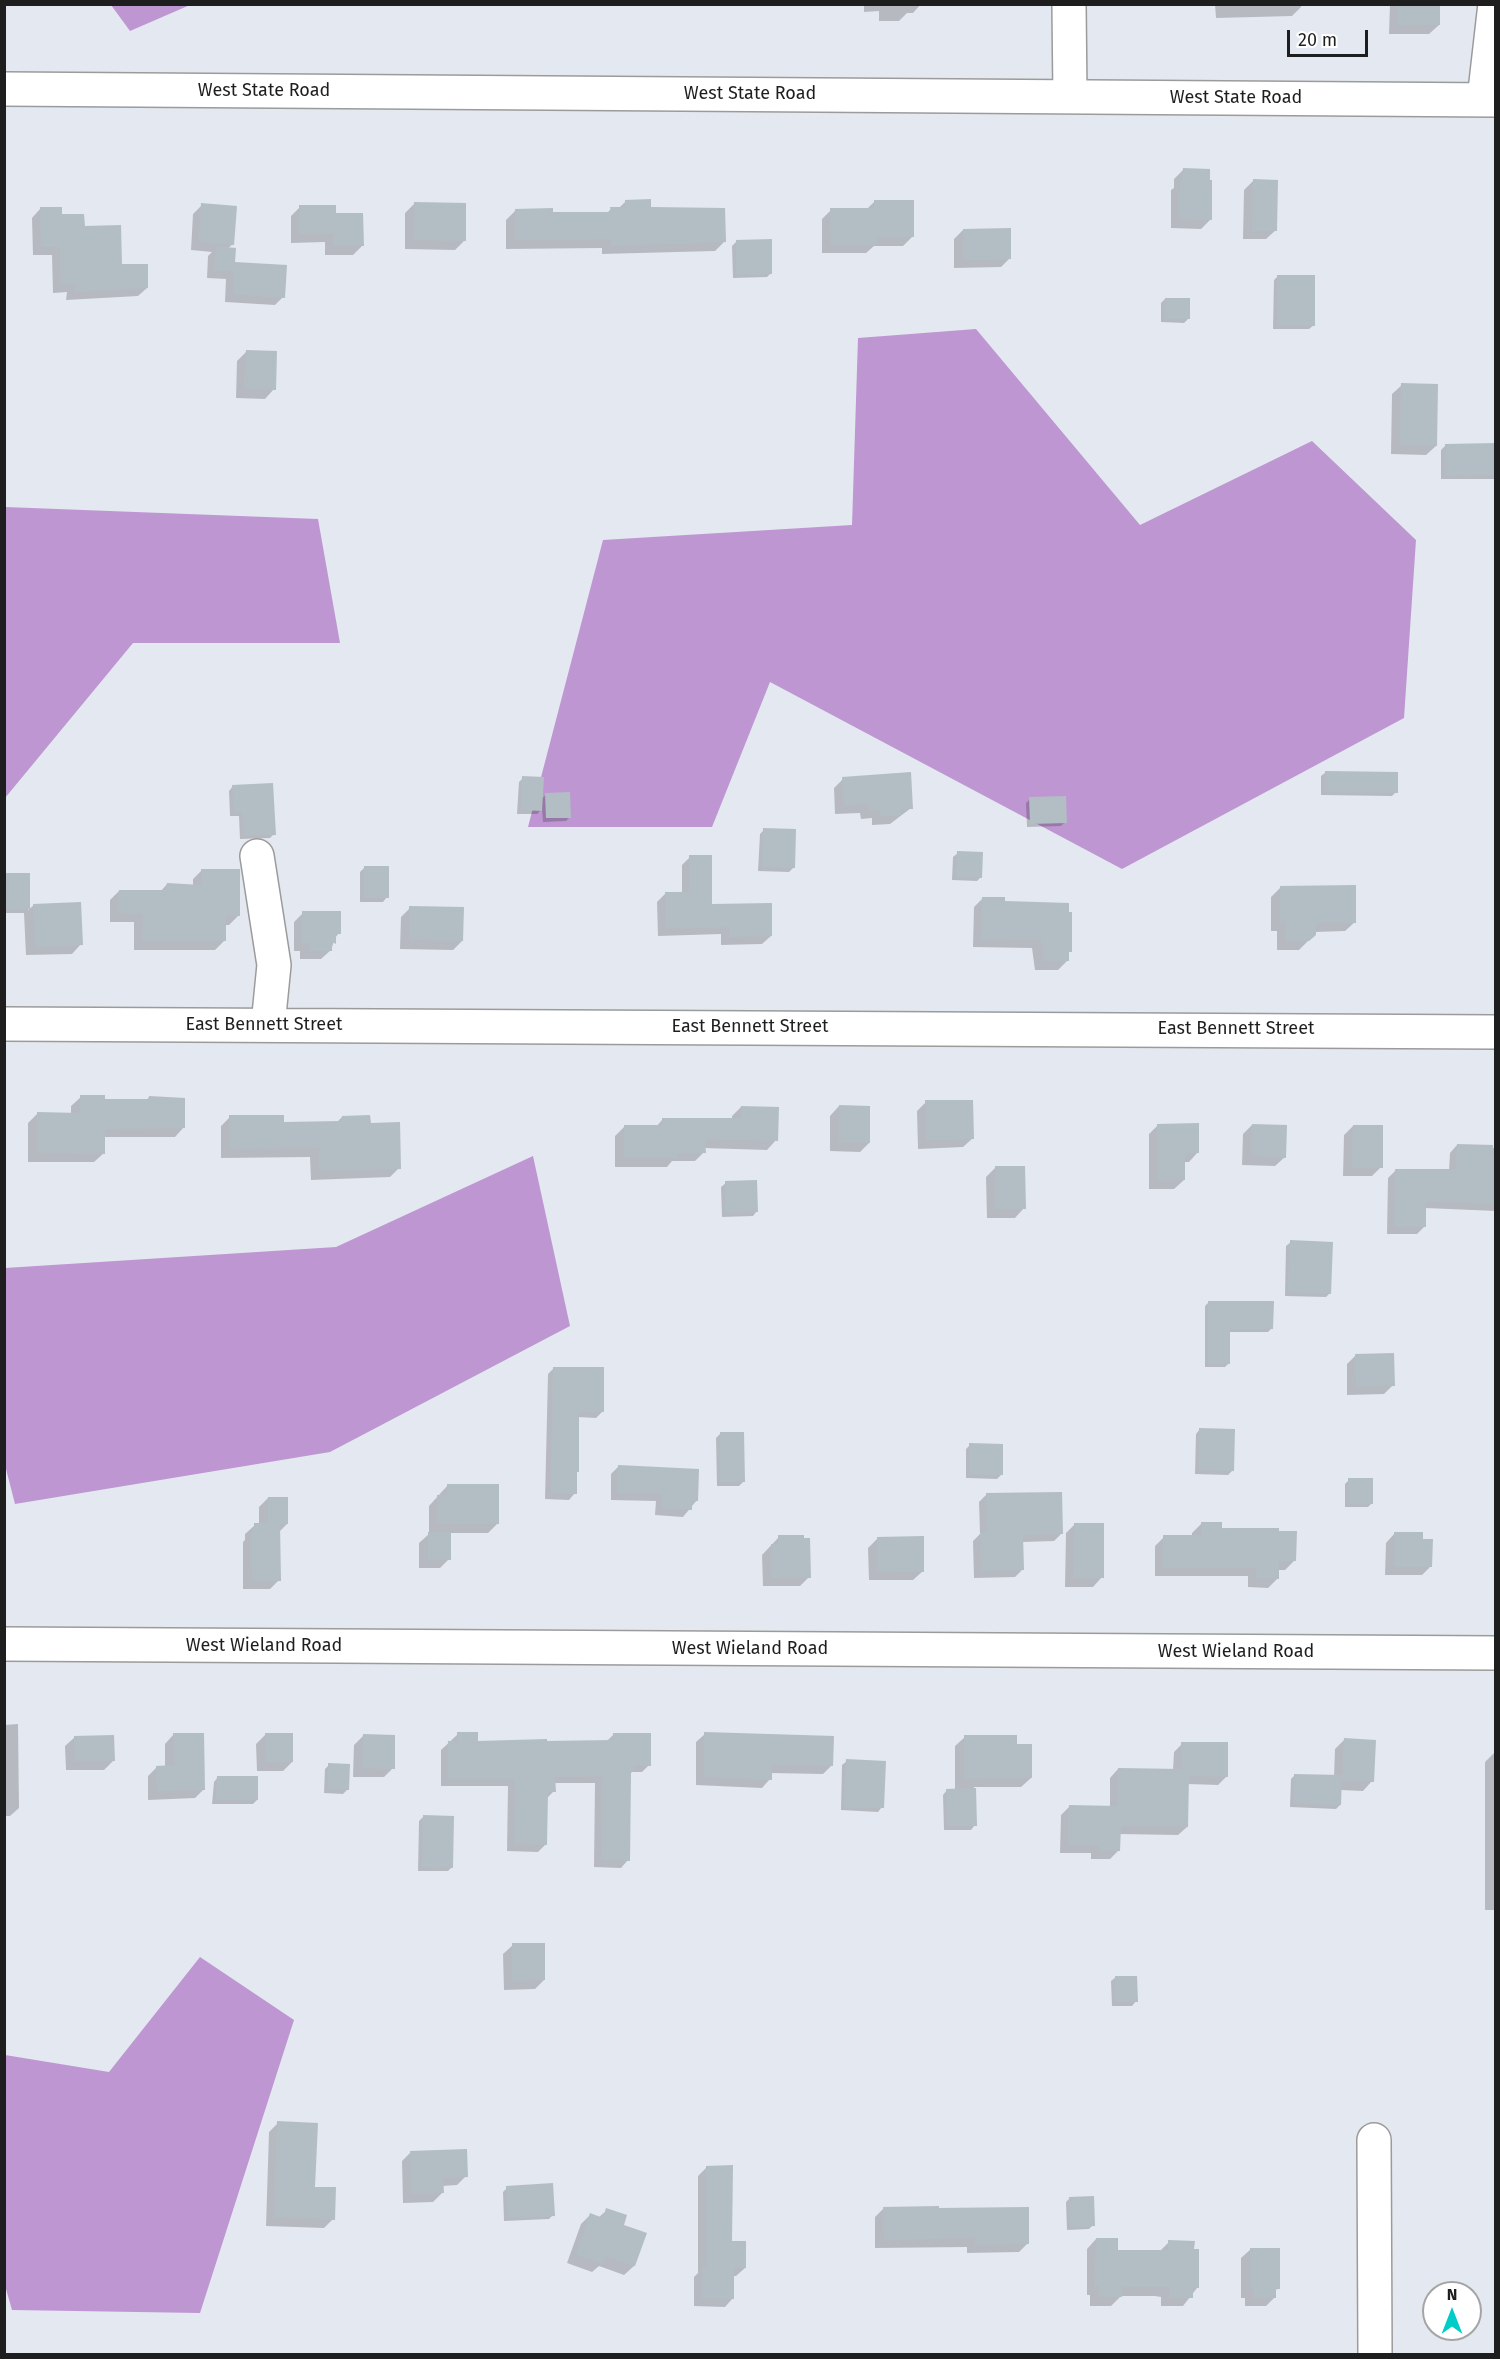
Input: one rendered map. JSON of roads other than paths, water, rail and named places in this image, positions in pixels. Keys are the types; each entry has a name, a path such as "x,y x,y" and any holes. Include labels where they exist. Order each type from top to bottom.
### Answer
{"street":[{"path":"1069,4 1070,97"},
{"path":"1490,100 1495,4"},
{"name":"West State Road","path":"4,88 1490,100"},
{"path":"257,856 274,965 268,1025"},
{"name":"East Bennett Street","path":"4,1024 1496,1032"},
{"name":"West Wieland Road","path":"4,1644 1496,1653"},
{"path":"1374,2140 1374,2355"}]}
